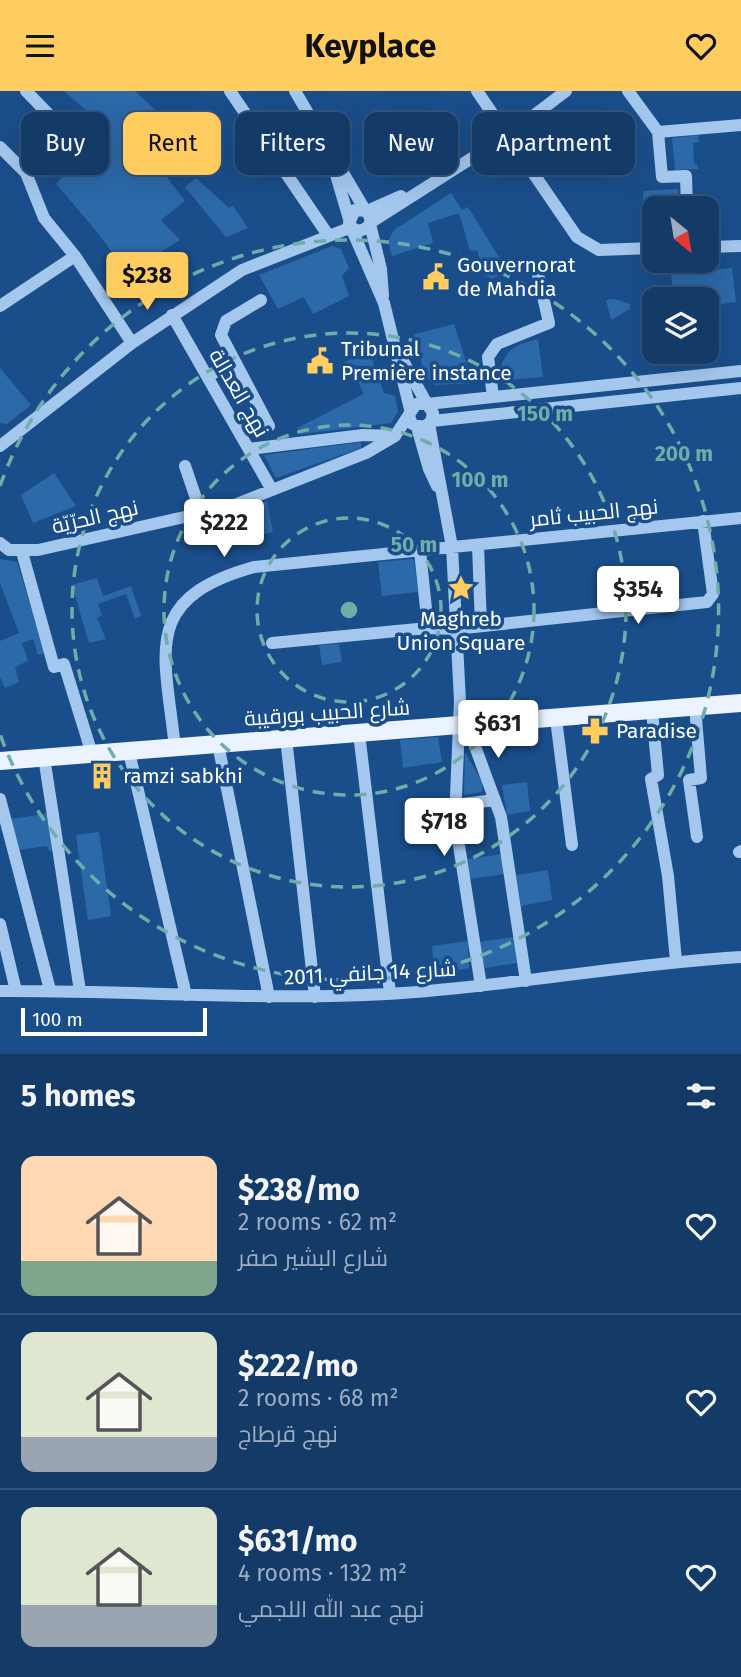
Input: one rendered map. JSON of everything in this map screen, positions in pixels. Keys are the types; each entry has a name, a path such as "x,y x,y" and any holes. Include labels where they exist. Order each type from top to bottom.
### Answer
{"main road":[{"name":"شارع الحبيب بورقيبة","path":"0,761 462,727 741,703"}],"street":[{"path":"26,91 46,112"},
{"path":"230,91 328,235"},
{"path":"295,91 307,112"},
{"path":"477,91 492,112"},
{"path":"538,112 566,91"},
{"path":"628,91 658,132 662,177 686,176 687,196"},
{"path":"658,132 741,125"},
{"path":"0,146 21,168"},
{"path":"351,223 360,231 368,217 472,158"},
{"path":"27,175 44,218 75,256 132,343"},
{"path":"249,449 363,435 395,436 432,409 398,352 384,303 351,223 336,175"},
{"path":"343,175 368,217 381,269 384,303"},
{"path":"535,175 577,237 588,247 599,250 642,248"},
{"path":"2,440 132,343 242,270 351,223 355,210 368,217"},
{"path":"719,247 741,246"},
{"path":"0,306 75,256"},
{"path":"493,397 488,357 497,344 549,323 537,270"},
{"path":"261,300 226,320 221,335 269,426"},
{"name":"نهج العدالة","path":"172,315 272,490"},
{"path":"398,352 398,368 419,420 429,469 439,489 452,547 462,727 454,805 481,986"},
{"path":"207,376 236,363"},
{"path":"427,404 741,371"},
{"path":"419,420 741,388"},
{"path":"531,393 533,410"},
{"path":"472,399 475,416"},
{"name":"نهج الحرّيّة","path":"22,552 229,507 366,453 395,436"},
{"path":"185,466 201,513"},
{"name":"نهج الحبيب ثامر","path":"175,748 164,649 171,619 183,601 232,573 254,567 741,518"},
{"path":"272,643 428,628 456,629 707,602 713,594 703,521"},
{"path":"0,543 22,552 54,667 64,664 92,754"},
{"path":"478,545 481,626"},
{"path":"420,551 428,628"},
{"path":"695,707 701,778 689,780 697,837"},
{"path":"652,711 658,775 651,779 668,876 676,961"},
{"path":"556,719 572,845"},
{"path":"462,727 495,800 526,981"},
{"path":"359,733 390,993"},
{"path":"286,738 315,997"},
{"path":"218,744 269,997"},
{"path":"129,752 186,995"},
{"path":"44,757 80,991"},
{"path":"0,799 50,991"},
{"path":"454,805 495,800"},
{"path":"0,923 16,991"},
{"name":"شارع 14 جانفي 2011","path":"0,991 315,997 481,986 676,961 741,957"}],"shaded area":[{"path":"64,91 135,91 157,112 123,112 123,175 165,175 185,201 161,220 180,240 127,273 98,233 56,184 64,175 109,175 109,112 88,112"},
{"path":"698,135 699,142 693,143 694,164 698,165 698,169 675,170 672,138"},
{"path":"196,178 229,208 233,206 248,228 226,237 185,187"},
{"path":"678,189 678,196 643,196 643,191"},
{"path":"451,193 462,210 468,207 507,270 492,279 484,275 477,250 470,251 459,213 428,223 433,243 392,256 388,241 394,230"},
{"path":"332,246 341,249 349,268 342,276 349,296 313,314 304,297 278,309 259,275"},
{"path":"732,268 736,302 719,304 719,287 672,287 671,275 719,273 719,269"},
{"path":"615,299 630,304 630,309 611,320 606,300"},
{"path":"454,324 473,383 435,385 425,376 414,334"},
{"path":"538,339 543,377 508,380 507,371 499,372 512,349"},
{"path":"369,350 384,393 395,396 398,412 391,423 301,434 297,428 364,394 352,370 344,374 339,365"},
{"path":"0,368 31,405 7,424 0,423"},
{"path":"361,442 361,448 276,478 264,455"},
{"path":"54,473 76,506 33,523 21,495"},
{"path":"267,501 273,532 248,538 242,512"},
{"path":"0,559 17,562 45,653 38,655 33,639 22,643 28,661 15,667 19,682 5,688 0,677 0,641 19,633 0,583"},
{"path":"414,559 418,592 382,596 378,562"},
{"path":"97,578 103,596 131,586 141,616 135,619 126,594 98,604 102,615 97,618 106,639 89,643 72,585"},
{"path":"339,644 342,662 322,665 319,645"},
{"path":"438,737 442,762 403,768 400,740"},
{"path":"465,752 482,782 482,792 464,795"},
{"path":"527,782 530,811 507,815 502,785"},
{"path":"51,813 55,850 49,851 47,846 19,850 11,819"},
{"path":"99,832 111,916 88,920 76,835"},
{"path":"502,854 505,874 470,879 467,859"},
{"path":"548,870 552,900 521,906 516,875"},
{"path":"514,937 517,963 485,968 479,942"},
{"path":"468,941 469,968 435,974 432,946"}],"place":[{"name":"Gouvernorat de Mahdia","path":"436,277"},
{"name":"Tribunal Première instance","path":"320,361"},
{"name":"Maghreb Union Square","path":"461,588"},
{"name":"Paradise","path":"595,731"},
{"name":"ramzi sabkhi","path":"102,776"}]}
